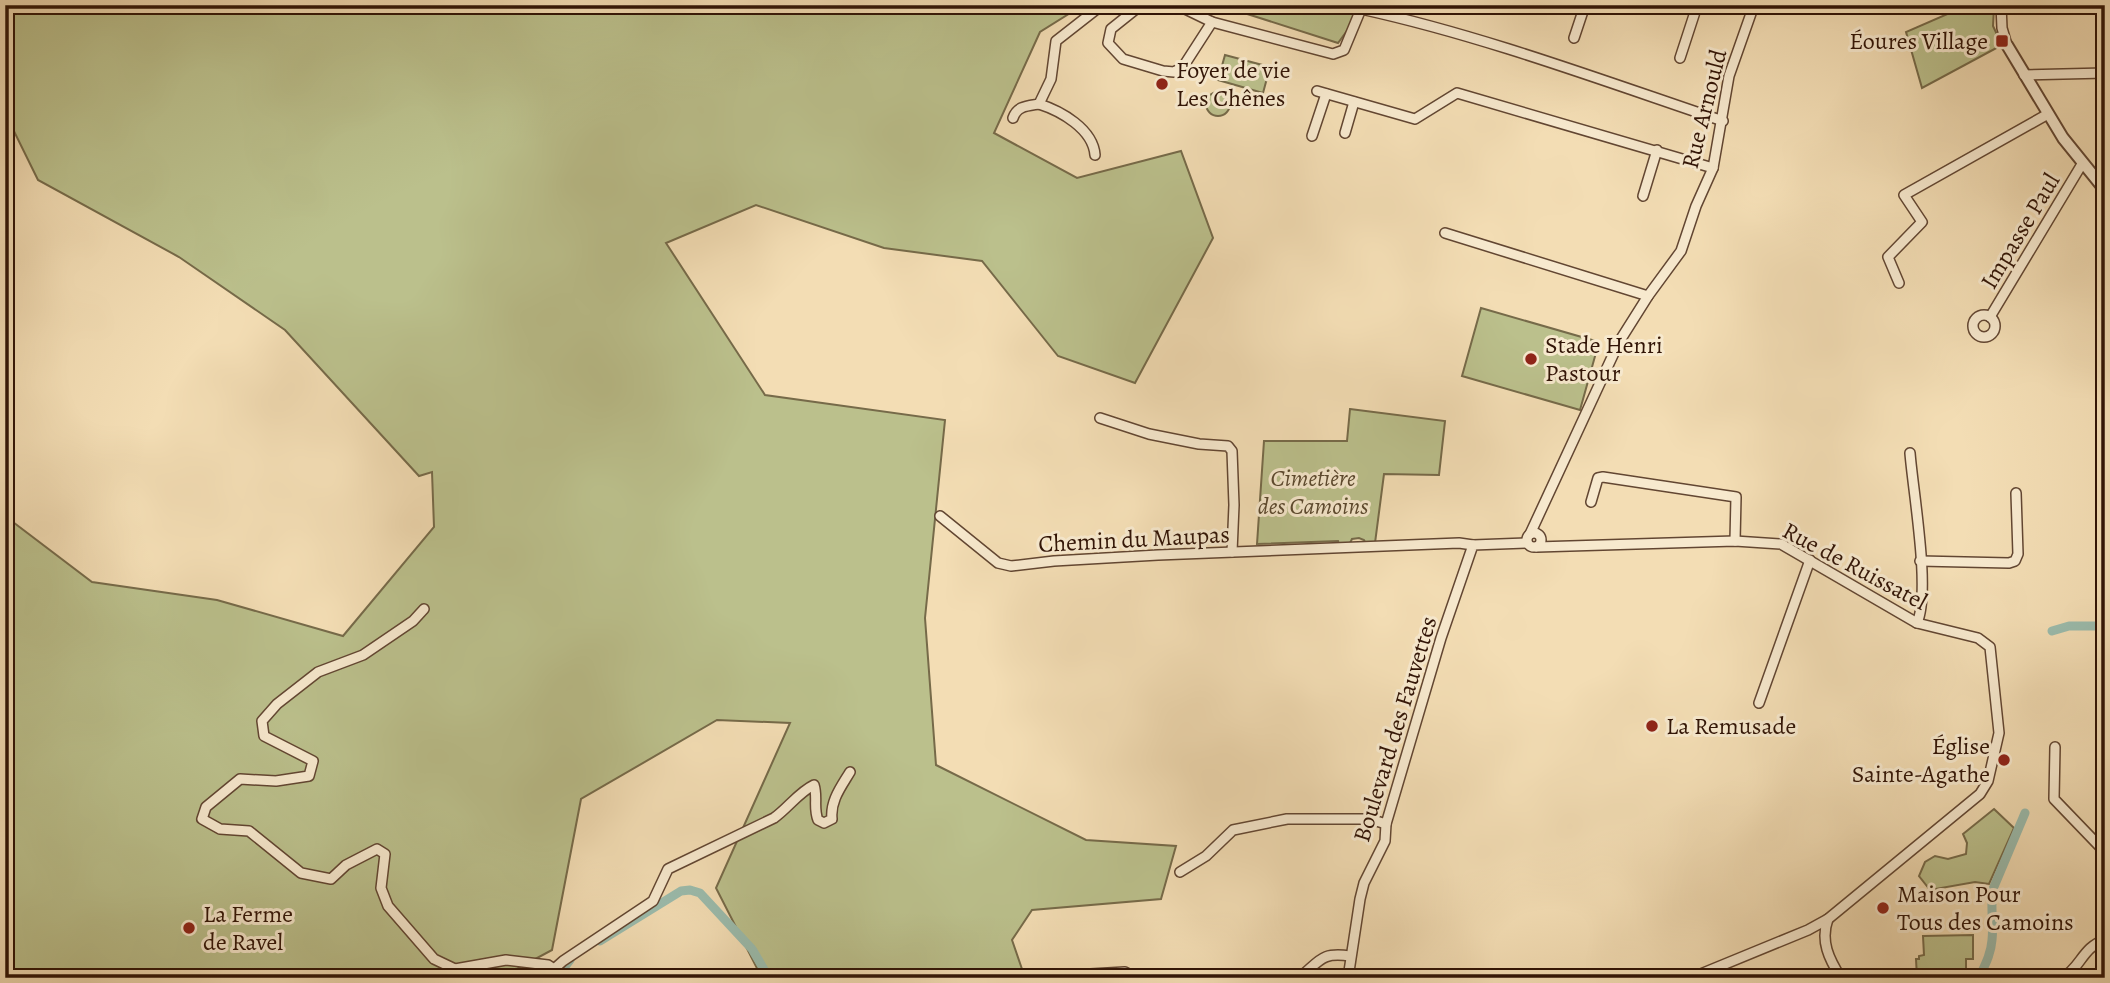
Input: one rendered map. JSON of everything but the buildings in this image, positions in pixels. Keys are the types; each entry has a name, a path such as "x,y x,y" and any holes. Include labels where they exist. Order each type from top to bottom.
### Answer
{"street":[{"path":"1039,104 1051,79 1056,41 1102,5"},
{"path":"1141,5 1111,29 1108,43 1123,59 1163,71 1174,72 1183,67 1212,22"},
{"path":"1177,5 1212,22 1333,54 1340,53 1349,42 1361,9"},
{"path":"1346,5 1404,19 1568,69 1723,121"},
{"path":"1574,38 1585,5"},
{"path":"1680,58 1695,5"},
{"name":"Rue Arnould","path":"1535,540 1537,519 1619,342 1681,251 1696,206 1713,168 1729,76 1754,5"},
{"path":"2001,5 2002,28 2007,45 2048,114 2082,164 2105,190"},
{"path":"2024,75 2105,73"},
{"path":"1312,136 1322,92 1415,119 1457,93 1713,168"},
{"path":"1345,134 1354,102"},
{"path":"1013,118 1015,111 1022,107 1039,104 1069,118 1092,141 1095,155"},
{"path":"1899,283 1888,257 1922,222 1904,195 2048,114"},
{"path":"1643,196 1657,150"},
{"name":"Impasse Paul","path":"1990,317 2082,164"},
{"path":"1445,233 1648,296"},
{"path":"1100,418 1149,434 1199,444 1228,446 1232,451 1234,505 1231,552"},
{"path":"1910,453 1922,601 1922,612 1917,622"},
{"path":"1591,502 1595,482 1603,477 1736,497 1735,541"},
{"path":"1920,561 2015,561 2018,554 2016,493"},
{"name":"Chemin du Maupas","path":"940,516 998,563 1011,566 1054,561 1231,552 1459,543 1473,545"},
{"path":"1473,545 1535,540"},
{"name":"Rue de Ruissatel","path":"1535,540 1550,545 1735,541 1781,544 1917,622 1978,638 1987,643 1992,653 1999,733 1988,781 1980,793 1828,919"},
{"name":"Boulevard des Fauvettes","path":"1348,978 1364,883 1385,841 1385,824 1439,645 1473,545"},
{"path":"1759,703 1810,560"},
{"path":"424,609 413,621 363,654 318,672 277,704 262,721 264,736 313,761 309,776 276,781 240,779 206,807 202,819 220,829 249,831 301,873 331,879 346,865 377,849 385,854 381,888 388,906 434,959 455,970 506,960 548,965 553,973 653,901 668,869 774,818 789,808 807,788 814,785 817,793 818,820 824,823 832,819 833,800 850,772"},
{"path":"2055,747 2053,794 2056,803 2088,832 2105,852"},
{"path":"1180,872 1206,856 1233,830 1299,818 1370,819 1385,824"},
{"path":"1691,978 1808,930 1828,919"},
{"path":"1828,919 1824,939 1841,978"},
{"path":"2062,978 2068,975 2093,944 2105,940"},
{"path":"1299,978 1326,955 1332,953 1350,956"},
{"path":"1073,975 1125,972 1136,978"}],"green space":[{"path":"5,5 1083,5 1040,32 994,133 1077,178 1181,151 1213,238 1135,383 1058,356 982,261 884,248 756,205 666,243 765,395 945,420 925,618 936,765 1086,840 1176,846 1161,899 1032,910 1012,940 1022,969 1031,978 762,978 716,888 790,723 717,720 581,799 552,950 500,978 5,978 5,516 92,582 217,600 343,636 434,527 432,472 419,476 285,330 179,257 38,180 5,113"},
{"path":"1219,5 1366,5 1338,43"},
{"path":"1968,5 1977,5 1981,10 1994,7 1993,26 2002,45 1922,88 1906,32"},
{"path":"1225,55 1270,67 1263,93 1218,80"},
{"path":"1218,92 1229,99 1230,104 1223,115 1218,116 1207,109 1206,104 1213,93"},
{"name":"Stade Henri Pastour","path":"1481,308 1599,342 1580,410 1462,376"},
{"name":"Cimetière des Camoins","path":"1350,409 1445,421 1439,475 1384,474 1375,543 1366,544 1359,538 1352,539 1349,545 1339,545 1338,541 1257,544 1264,441 1347,441"},
{"path":"1994,809 2014,828 1989,884 1975,882 1930,890 1919,876 1925,862 1935,856 1948,859 1966,854 1967,843 1963,834"},
{"path":"1973,935 1973,959 1966,959 1966,978 1917,978 1916,959 1924,955 1923,936"}],"waterway":[{"path":"2052,631 2069,626 2105,626"},
{"path":"1979,978 1991,945 1993,889 2025,813"},
{"path":"600,941 681,891 690,890 700,893 752,949 769,978"},
{"path":"556,978 570,960"}],"place":[{"name":"Éoures Village","path":"2002,41"},
{"name":"Foyer de vie Les Chênes","path":"1162,84"},
{"name":"Stade Henri Pastour","path":"1531,359"},
{"name":"La Remusade","path":"1652,726"},
{"name":"Église Sainte-Agathe","path":"2004,760"},
{"name":"Maison Pour Tous des Camoins","path":"1883,908"},
{"name":"La Ferme de Ravel","path":"189,928"}]}
